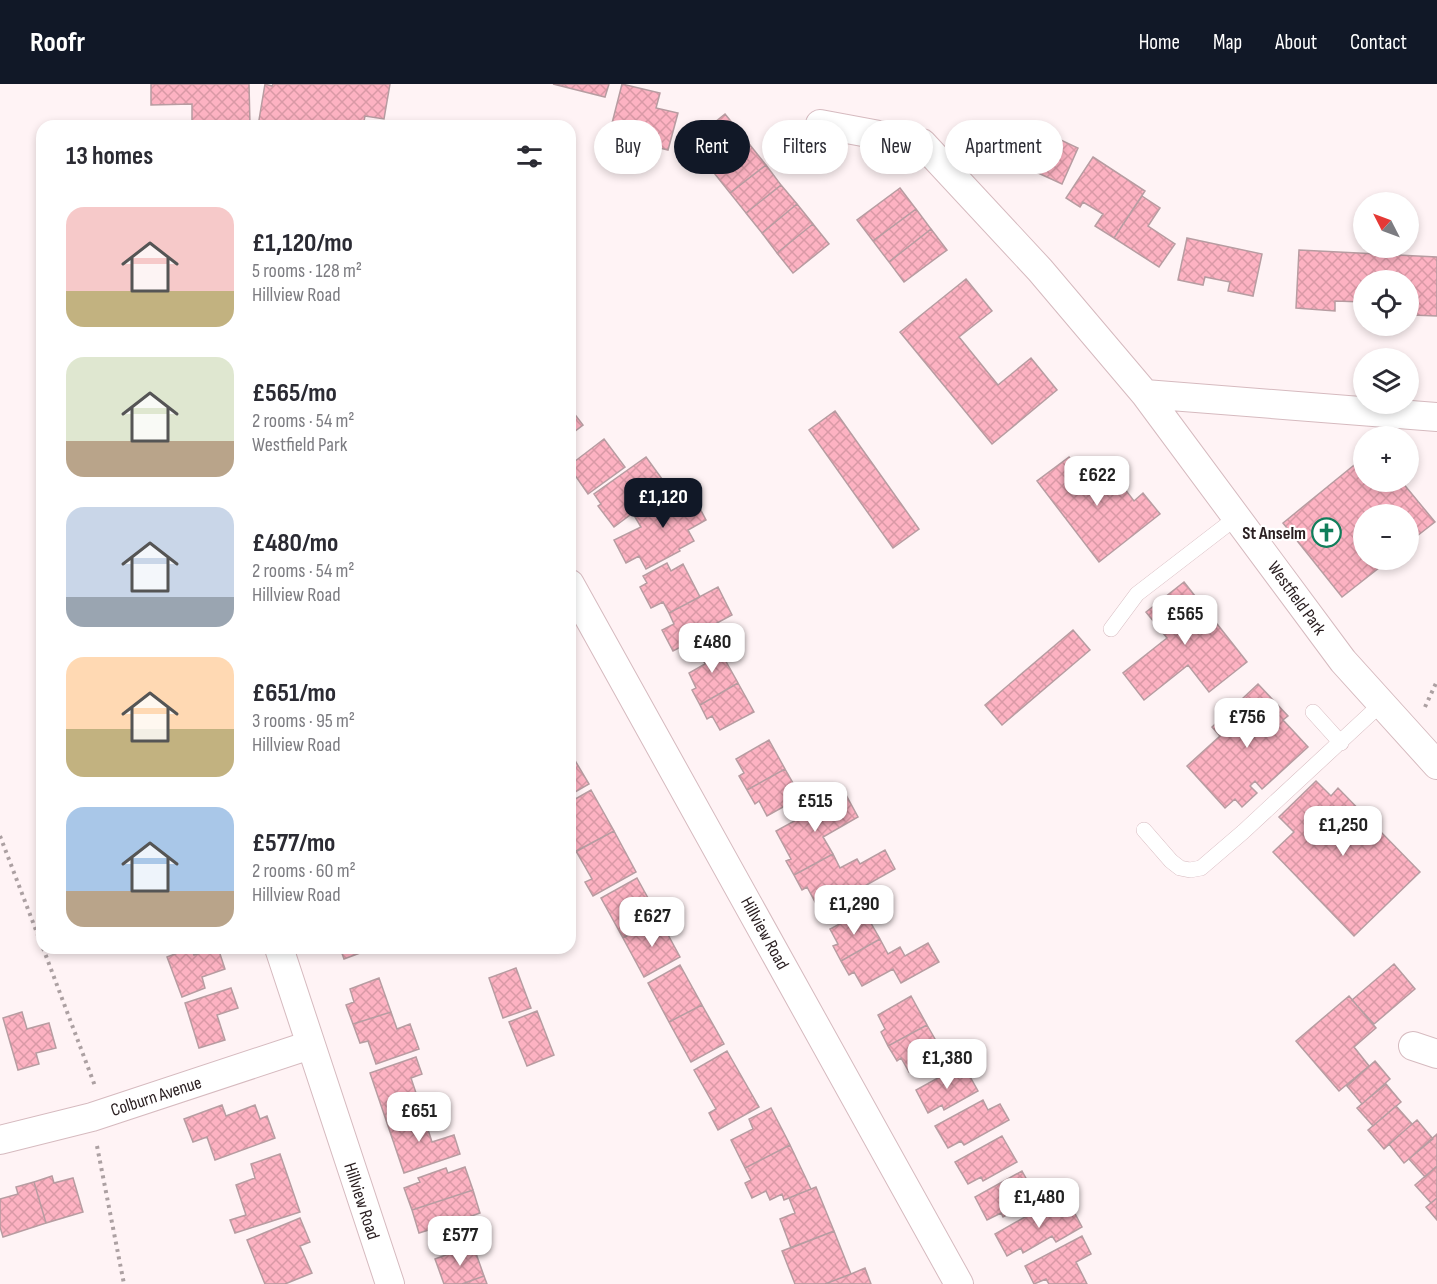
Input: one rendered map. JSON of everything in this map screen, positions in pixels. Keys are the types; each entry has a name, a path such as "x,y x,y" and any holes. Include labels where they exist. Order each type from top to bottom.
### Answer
{"street":[{"name":"Westfield Park","path":"848,129 922,144 1040,270 1145,394 1343,661 1437,765"},
{"path":"1145,394 1437,417"},
{"name":"Hillview Road","path":"576,595 959,1284"},
{"name":"Hillview Road","path":"281,954 390,1284"},
{"name":"Colburn Avenue","path":"0,1140 92,1117 310,1045"}],"lane":[{"path":"1111,629 1137,594 1237,517"},
{"path":"1144,830 1171,861 1180,867 1191,870 1201,868 1341,743 1381,704"},
{"path":"1312,712 1341,743"}],"path":[{"path":"1425,707 1437,681"},
{"path":"0,836 36,930"}],"building":[{"path":"151,84 249,84 250,120 192,120 192,104 151,105"},
{"path":"265,84 272,86 273,84 390,84 384,119 365,116 364,120 259,120"},
{"path":"553,84 609,84 605,97"},
{"path":"622,84 660,93 656,108 678,113 676,120 674,120 668,150 662,148 662,120 613,120"},
{"path":"725,114 730,120 718,120"},
{"path":"1063,141 1078,148 1062,184 1040,174 1063,174"},
{"path":"750,145 762,160 762,168 730,193 715,174 750,174"},
{"path":"1093,157 1145,191 1114,238 1095,226 1103,214 1083,202 1080,207 1066,198"},
{"path":"762,168 762,174 773,174 781,185 746,213 730,193"},
{"path":"781,185 797,204 762,233 746,213"},
{"path":"900,188 916,209 873,241 857,220"},
{"path":"1142,196 1160,208 1148,226 1175,244 1159,267 1114,238"},
{"path":"797,204 813,224 777,253 762,233"},
{"path":"916,209 931,229 889,262 873,241"},
{"path":"813,224 829,244 793,273 777,253"},
{"path":"931,229 947,250 904,282 889,262"},
{"path":"1187,238 1262,254 1253,296 1228,291 1230,282 1205,277 1203,285 1178,280"},
{"path":"1299,250 1353,253 1353,258 1437,257 1437,316 1419,315 1419,270 1353,270 1353,302 1335,301 1335,311 1296,308"},
{"path":"966,279 992,311 959,337 998,385 1031,358 1057,390 992,444 900,332"},
{"path":"835,411 919,529 893,548 809,430"},
{"path":"576,416 583,425 576,430"},
{"path":"604,439 625,467 588,494 576,477 576,460"},
{"path":"646,457 665,483 635,504 638,509 614,527 598,506 601,504 594,494"},
{"path":"1069,457 1087,480 1107,466 1134,501 1143,493 1160,514 1099,562 1037,481"},
{"name":"St Anselm","path":"1353,466 1353,492 1410,492 1435,522 1419,534 1419,504 1353,504 1353,570 1376,570 1342,597 1283,523"},
{"path":"687,484 706,520 688,530 694,541 646,569 639,556 626,563 614,540 641,527 635,517 656,506 654,501"},
{"path":"667,563 671,571 683,564 700,597 669,613 663,602 651,608 640,587 647,583 643,576"},
{"path":"1184,582 1247,662 1209,692 1188,665 1144,700 1123,673 1167,638 1146,612"},
{"path":"718,587 732,615 715,624 717,628 673,651 662,630 674,624 669,613"},
{"path":"1073,630 1090,650 1002,725 985,705"},
{"path":"714,640 738,683 700,705 692,690 696,688 689,673 705,664 698,650"},
{"path":"738,683 754,712 720,730 712,716 707,719 700,705"},
{"path":"1258,684 1288,716 1283,720 1308,747 1262,789 1255,781 1250,786 1257,793 1242,807 1235,799 1225,808 1187,766 1220,736 1212,727"},
{"path":"769,740 785,769 747,790 739,776 744,773 736,759"},
{"path":"576,762 589,784 576,792"},
{"path":"785,769 801,797 767,816 759,801 755,804 747,790"},
{"path":"1316,781 1331,796 1338,788 1420,872 1354,936 1273,852 1294,832 1279,817"},
{"path":"591,790 614,831 576,852 576,799"},
{"path":"845,793 858,817 823,837 833,854 794,875 786,861 791,859 776,831"},
{"path":"614,831 636,872 593,896 585,882 592,879 576,851"},
{"path":"885,850 895,869 854,892 856,897 822,915 807,887 802,890 794,875 833,854 840,868 857,859 860,864"},
{"path":"637,878 659,918 623,938 601,898"},
{"path":"864,911 880,939 841,961 833,946 838,944 830,929"},
{"path":"659,918 680,957 644,977 623,938"},
{"path":"880,939 888,954 900,947 905,956 928,943 939,962 901,983 893,969 862,986 854,972 849,975 841,961"},
{"path":"175,954 220,954 225,969 202,977 205,988 182,997 167,957"},
{"path":"342,954 358,954 344,959"},
{"path":"1394,964 1415,989 1374,1024 1352,1000"},
{"path":"680,965 702,1005 669,1022 648,983"},
{"path":"516,968 531,1008 503,1018 489,978"},
{"path":"379,978 391,1012 353,1024 346,1005 354,1002 350,989"},
{"path":"231,988 238,1008 217,1015 225,1040 199,1048 185,1003"},
{"path":"911,996 927,1025 888,1046 881,1032 885,1029 878,1015"},
{"path":"1349,996 1376,1028 1354,1047 1369,1066 1339,1091 1296,1041"},
{"path":"702,1005 724,1044 691,1062 669,1022"},
{"path":"537,1011 554,1055 527,1066 509,1022"},
{"path":"22,1012 27,1029 49,1023 56,1048 36,1053 39,1064 18,1070 3,1018"},
{"path":"391,1012 397,1029 410,1024 419,1049 376,1064 368,1041 360,1043 353,1024"},
{"path":"927,1025 943,1053 909,1072 901,1058 897,1061 888,1046"},
{"path":"727,1051 759,1107 718,1130 709,1113 716,1109 694,1070"},
{"path":"416,1057 422,1074 411,1078 422,1111 387,1123 370,1073"},
{"path":"1375,1061 1390,1079 1362,1104 1347,1086"},
{"path":"963,1064 978,1091 944,1110 942,1105 928,1113 916,1090"},
{"path":"1386,1084 1401,1102 1373,1126 1357,1108"},
{"path":"983,1100 988,1110 1000,1104 1009,1120 964,1145 961,1141 948,1148 935,1126"},
{"path":"222,1105 226,1116 255,1105 260,1119 267,1116 275,1138 215,1160 207,1137 193,1142 184,1119"},
{"path":"1396,1106 1412,1124 1384,1149 1368,1130"},
{"path":"771,1108 790,1145 745,1168 731,1140 753,1129 749,1119"},
{"path":"422,1111 432,1142 454,1135 460,1154 404,1173 387,1123"},
{"path":"1417,1120 1433,1139 1404,1163 1389,1144"},
{"path":"1437,1134 1437,1166 1425,1177 1409,1159"},
{"path":"1002,1136 1017,1162 983,1181 981,1177 968,1184 955,1162"},
{"path":"790,1145 811,1189 784,1200 782,1194 770,1200 766,1191 752,1198 745,1183 751,1180 745,1168"},
{"path":"280,1154 300,1212 235,1233 230,1220 246,1215 236,1185 255,1178 251,1164"},
{"path":"1437,1166 1437,1198 1431,1203 1415,1185"},
{"path":"465,1167 473,1190 412,1210 404,1188 420,1182 418,1178 446,1168 448,1173"},
{"path":"1022,1171 1037,1198 1003,1217 1001,1213 987,1220 975,1197"},
{"path":"52,1176 54,1183 73,1178 83,1212 46,1223 34,1182"},
{"path":"34,1182 46,1223 3,1237 0,1227 0,1199 18,1194 16,1187"},
{"path":"816,1187 834,1231 791,1248 780,1219 795,1213 789,1198"},
{"path":"473,1190 480,1213 463,1219 464,1224 437,1233 435,1228 419,1233 412,1210"},
{"path":"1437,1198 1437,1220 1426,1207"},
{"path":"1055,1200 1063,1213 1072,1208 1082,1227 1056,1242 1052,1236 1023,1253 1021,1248 1007,1256 995,1234"},
{"path":"300,1218 310,1242 300,1246 312,1273 285,1284 265,1284 247,1240"},
{"path":"834,1231 851,1274 825,1284 795,1284 782,1251"},
{"path":"1082,1236 1091,1254 1076,1262 1087,1284 1049,1284 1046,1279 1034,1284 1025,1266"},
{"path":"473,1245 484,1276 462,1284 444,1284 435,1259"},
{"path":"865,1268 871,1284 825,1284 851,1274"},
{"path":"484,1276 487,1284 462,1284"}],"place":[{"name":"St Anselm","path":"1327,533"}]}
